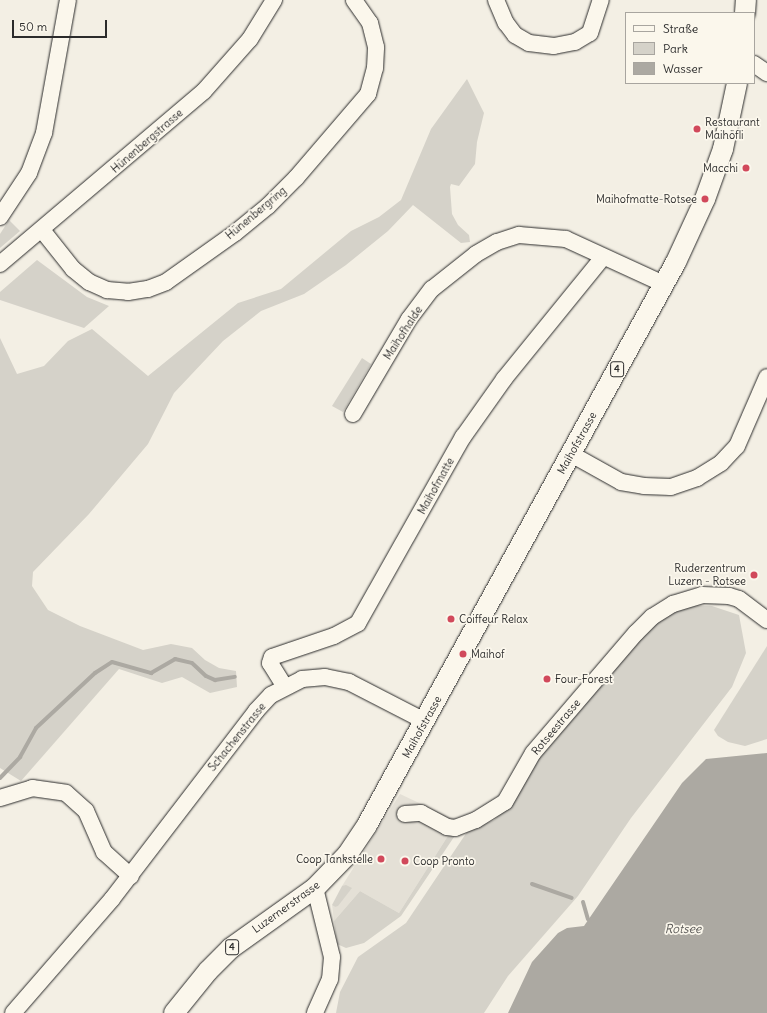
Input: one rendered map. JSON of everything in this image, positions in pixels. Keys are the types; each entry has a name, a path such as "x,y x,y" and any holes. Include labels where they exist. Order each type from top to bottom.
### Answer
{"main road":[{"path":"745,12 746,0"},
{"name":"Maihofstrasse","path":"386,791 664,284 715,174 732,116 737,84"},
{"name":"Luzernerstrasse","path":"174,1013 208,971 231,948 315,888 354,845 386,791"}],"street":[{"path":"0,217 29,173 44,133 68,0"},
{"name":"Hünenbergstrasse","path":"0,264 42,230 204,91 250,39 274,0"},
{"name":"Hünenbergring","path":"42,230 73,269 90,282 108,290 128,292 148,290 166,282 235,233 268,206 296,178 368,94 375,68 376,46 370,23 354,0"},
{"path":"496,0 506,23 515,35 540,45 566,45 584,38 594,25 601,0"},
{"path":"755,65 767,73"},
{"name":"Maihofhalde","path":"353,414 409,319 432,289 476,254 519,235 566,239 664,284"},
{"name":"Maihofmatte","path":"285,687 270,663 272,657 334,636 358,623 463,437 504,379 603,257"},
{"path":"571,454 621,482 644,486 671,487 697,478 720,464 737,446 767,377"},
{"name":"Rotseestrasse","path":"405,814 421,813 448,827 456,828 476,820 505,802 533,753 636,633 652,617 673,604 702,595 729,596 739,599 767,620"},
{"name":"Schachenstrasse","path":"13,1013 131,876 256,711 271,695 285,687 307,678 325,677 347,681 425,721"},
{"path":"0,798 32,788 66,793 80,803 86,811 104,852 131,876"},
{"path":"315,888 332,957 330,979 315,1013"}],"shaded area":[{"path":"400,794 449,817 462,820 451,831 399,913 360,891 334,921 332,905 335,907 351,889 342,886"}],"green space":[{"path":"467,79 484,113 477,142 475,164 459,186 451,184 450,187 452,214 458,225 469,235 470,242 461,243 413,205 388,231 346,265 304,294 261,311 223,341 174,393 148,444 89,514 33,572 32,586 48,610 80,626 143,650 171,644 192,648 205,660 219,668 236,671 237,687 210,693 182,677 162,683 119,669 21,781 0,768 0,338 17,374 44,366 68,341 92,329 148,376 238,303 281,289 351,231 379,217 401,200 431,129"},
{"path":"9,220 20,231 0,248 0,234"},
{"path":"37,260 87,297 109,306 84,328 0,300 0,292"},
{"path":"362,358 371,364 343,412 332,406"},
{"path":"689,605 712,606 739,615 746,653 732,687 631,818 578,896 508,976 484,1013 336,1013 340,992 358,957 406,923 467,832 494,820 510,804 538,754 618,658 665,615"},
{"path":"767,646 767,739 745,746 728,742 718,736 714,730"},
{"path":"451,831 456,834 401,916 364,943 346,948 337,944 334,921 360,891 399,913"},
{"path":"346,885 352,888 338,906 335,907 332,905 342,886"}],"water":[{"name":"Rotsee","path":"767,753 767,1013 508,1013 532,962 558,933 567,928 584,926 682,783 706,759"}],"waterway":[{"path":"0,778 20,757 36,728 95,673 112,662 151,673 175,659 192,663 206,676 215,680 235,677"},
{"path":"532,884 572,898"},
{"path":"583,902 588,919"}],"place":[{"name":"Restaurant Maihöfli","path":"697,129"},
{"name":"Macchi","path":"746,168"},
{"name":"Maihofmatte-Rotsee","path":"705,199"},
{"name":"Ruderzentrum Luzern - Rotsee","path":"754,575"},
{"name":"Coiffeur Relax","path":"451,619"},
{"name":"Maihof","path":"463,654"},
{"name":"Four-Forest","path":"547,679"},
{"name":"Coop Tankstelle","path":"381,859"},
{"name":"Coop Pronto","path":"405,861"}]}
